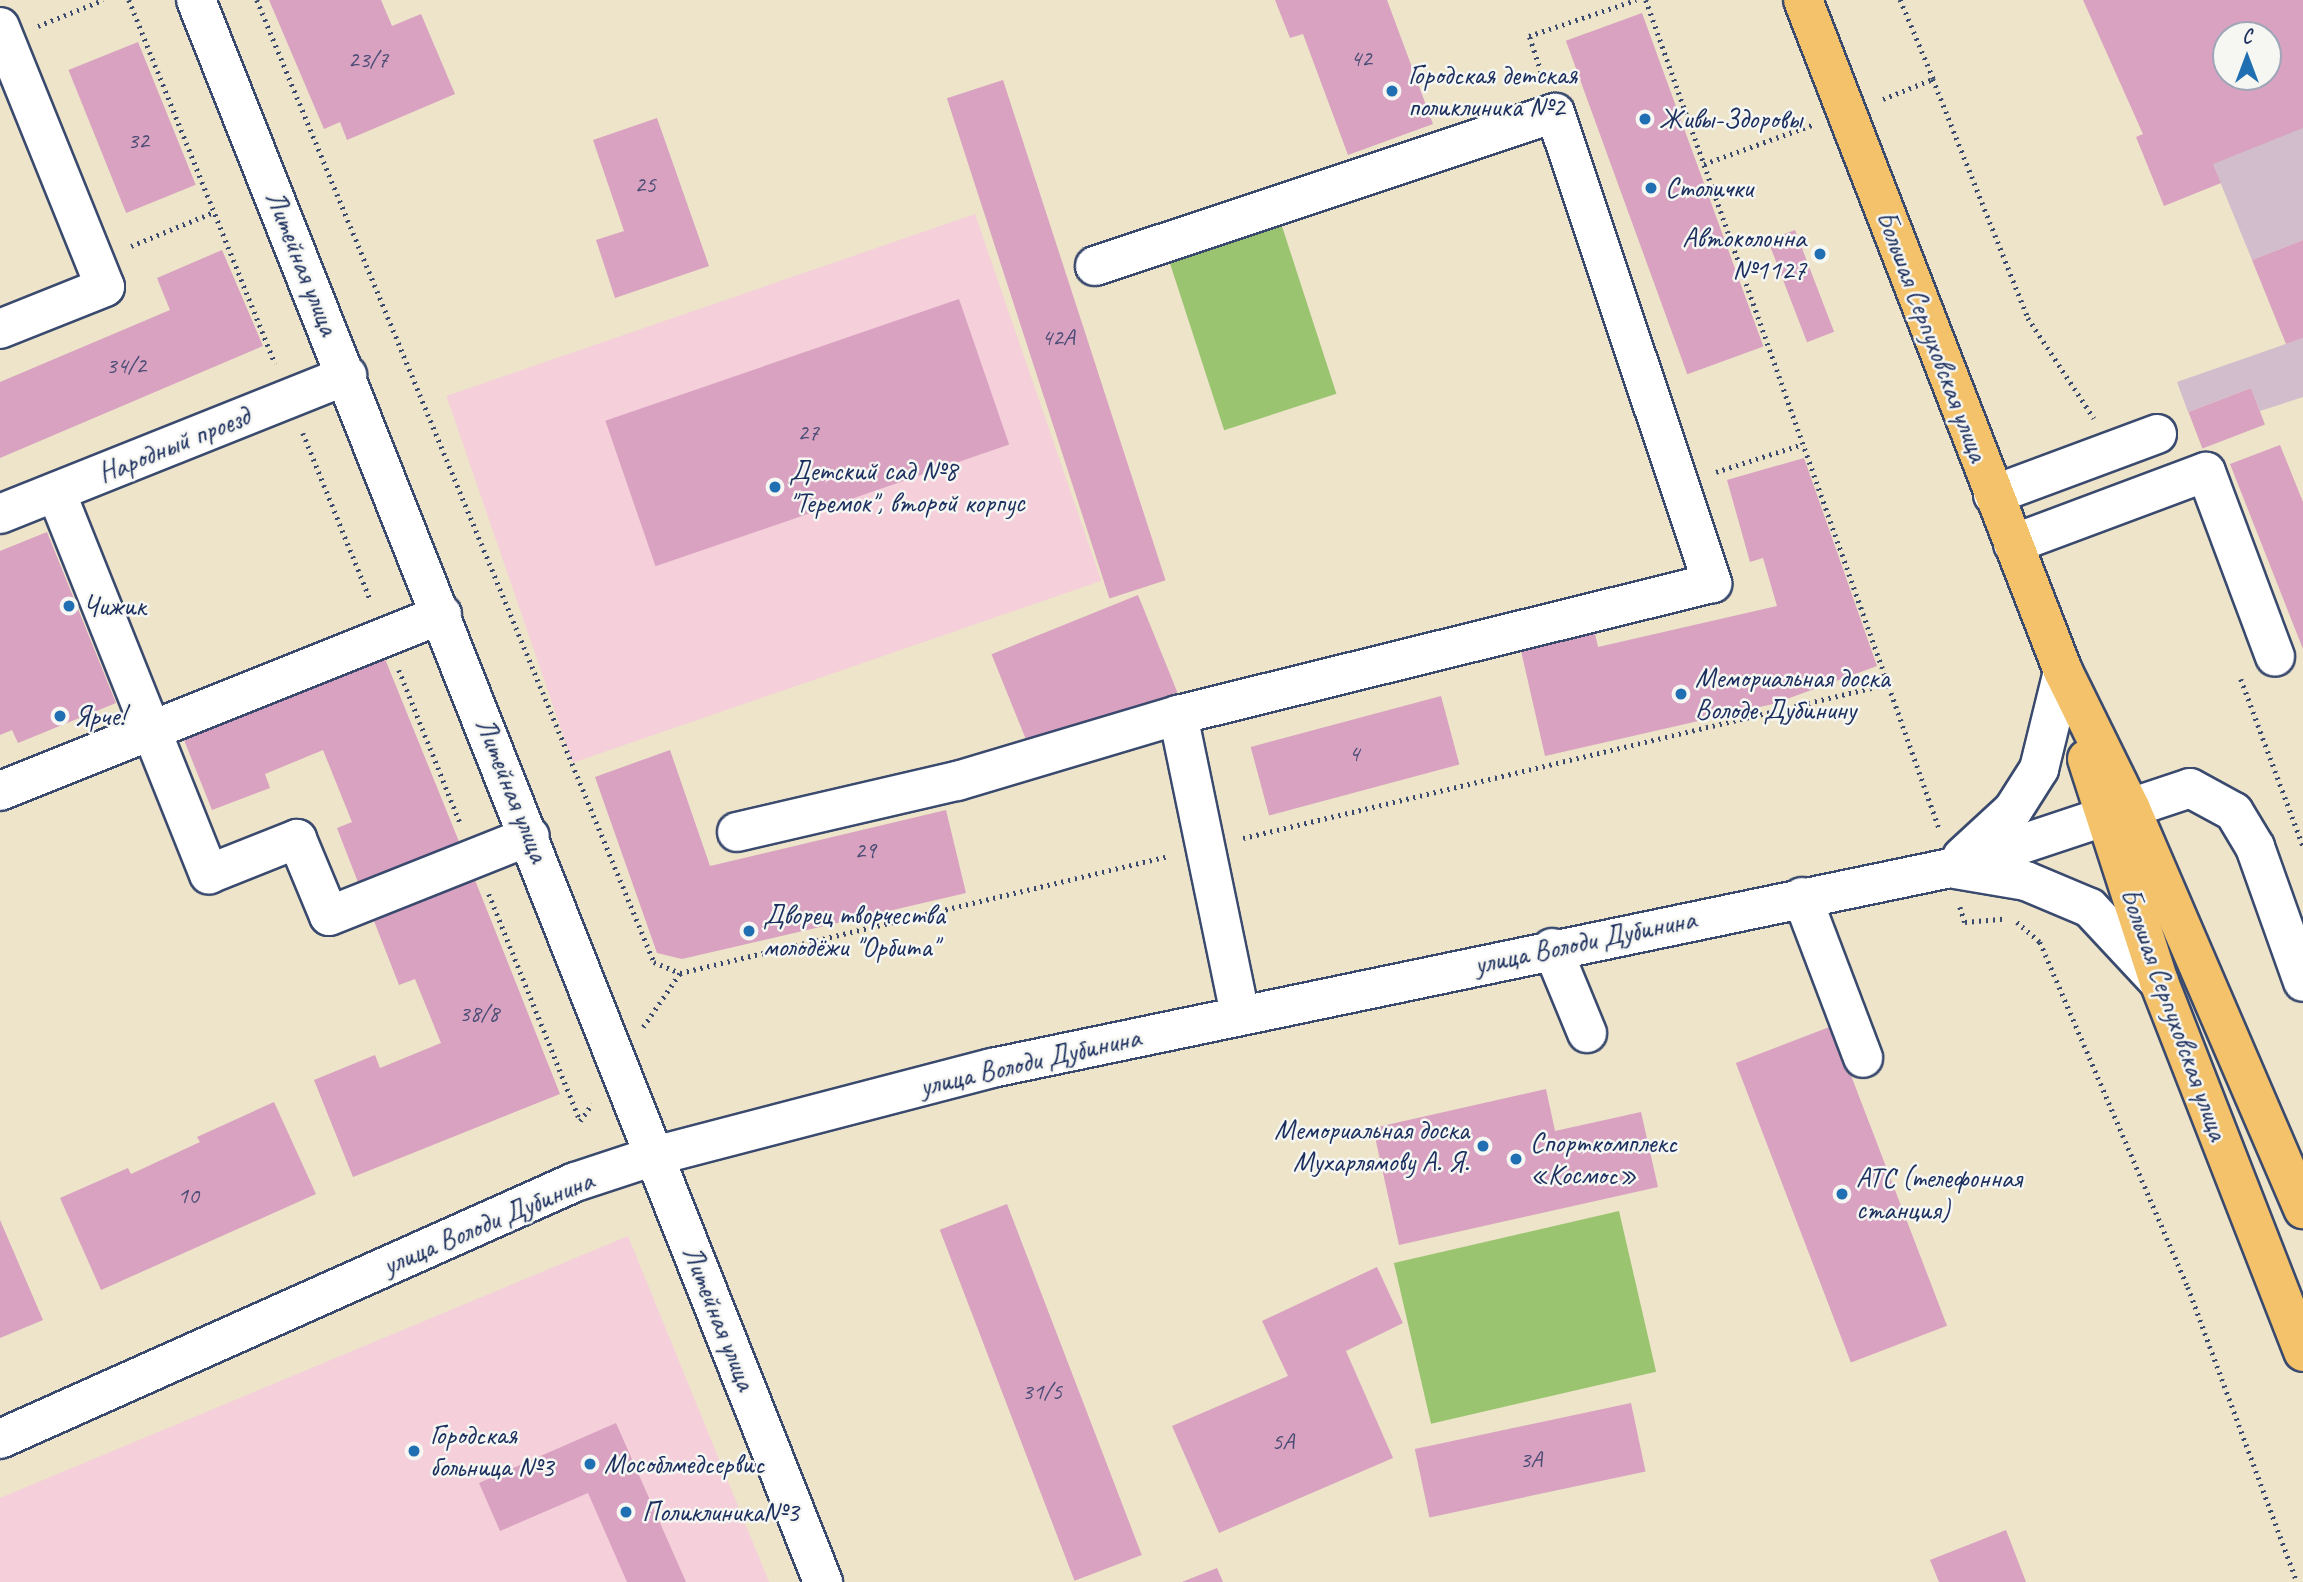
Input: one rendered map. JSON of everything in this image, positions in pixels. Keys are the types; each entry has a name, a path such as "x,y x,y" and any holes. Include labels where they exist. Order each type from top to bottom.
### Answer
{"main road":[{"name":"Большая Серпуховская улица","path":"1803,0 2117,812 2303,1209"},
{"name":"Большая Серпуховская улица","path":"2117,812 2159,982 2303,1352"}],"street":[{"name":"Литейная улица","path":"196,0 530,836 823,1582"},
{"path":"0,329 105,287 3,33"},
{"path":"737,832 957,781 1178,715 1712,583 1555,113 1095,266"},
{"name":"Народный проезд","path":"0,514 347,375"},
{"path":"1993,495 2157,434"},
{"path":"2013,544 2206,472 2276,657"},
{"path":"56,492 209,874 297,839 329,916 530,836"},
{"path":"0,791 442,614"},
{"path":"1950,868 2013,810 2039,769 2063,671"},
{"path":"1178,715 1240,1015"},
{"name":"улица Володи Дубинина","path":"0,1439 575,1182 654,1156 992,1068 1552,948 1950,868 2190,788 2234,812 2265,870 2303,982"},
{"path":"1950,868 2026,881 2090,908 2159,982"},
{"path":"1802,897 1863,1058"},
{"path":"1552,948 1587,1033"}],"path":[{"path":"3,33 103,0"},
{"path":"129,0 580,1121"},
{"path":"257,0 654,961 680,973"},
{"path":"1555,113 1529,36 1636,0"},
{"path":"1646,0 1803,443 1950,868 1965,922 2013,918 2040,942 2188,1287 2297,1582"},
{"path":"94,261 215,212"},
{"path":"1679,485 1803,443"}],"shaded area":[{"path":"2146,0 2303,0 2303,240 2252,260"},
{"name":"Детский сад №8 \"Теремок\", второй корпус","path":"975,214 1101,581 573,763 446,396"},
{"path":"2303,338 2303,397 2260,411 2251,388 2188,412 2177,382"},
{"name":"Городская больница №3","path":"628,1236 769,1582 0,1582 0,1498"}],"green space":[{"path":"1278,214 1336,394 1224,430 1166,250"},
{"path":"1619,1211 1656,1372 1431,1424 1394,1263"}],"building":[{"path":"269,0 381,0 392,26 421,14 455,94 347,140 340,122 324,129"},
{"path":"1275,0 1387,0 1433,124 1348,155 1303,34 1290,38"},
{"path":"2083,0 2303,0 2303,128 2213,164 2221,183 2164,206 2136,137 2143,134"},
{"path":"1642,13 1763,347 1687,374 1566,41"},
{"path":"138,42 196,185 126,213 68,70"},
{"path":"1003,80 1166,580 1109,598 947,98"},
{"path":"657,118 709,266 615,298 596,240 624,231 593,140"},
{"path":"1795,230 1834,332 1807,342 1768,240"},
{"path":"2303,240 2303,338 2286,344 2252,260"},
{"path":"222,250 263,346 0,458 0,382 170,310 157,278"},
{"path":"959,299 1009,445 656,566 605,421"},
{"path":"2251,388 2265,424 2202,448 2188,412"},
{"path":"2280,445 2303,502 2303,649 2230,464"},
{"path":"1804,458 1877,666 1773,704 1545,756 1519,642 1593,625 1598,647 1777,606 1763,558 1750,562 1727,480"},
{"path":"47,532 116,703 18,743 12,730 0,735 0,551"},
{"path":"1138,595 1177,692 1031,752 992,654"},
{"path":"381,649 462,849 361,890 337,828 352,822 323,750 265,774 270,788 212,810 180,730"},
{"path":"1441,696 1459,765 1269,816 1251,747"},
{"path":"670,750 710,866 946,810 966,893 682,959 657,953 595,777"},
{"path":"475,880 560,1094 353,1177 314,1080 375,1055 380,1068 441,1043 415,979 399,985 374,921"},
{"name":"АТС (телефонная станция)","path":"1832,1026 1947,1326 1851,1363 1736,1063"},
{"name":"Спорткомплекс «Космос»","path":"1546,1089 1555,1131 1641,1112 1658,1187 1399,1245 1373,1128"},
{"path":"274,1102 316,1194 101,1290 60,1198 128,1168 131,1174 200,1142 197,1137"},
{"path":"1007,1204 1142,1555 1075,1581 940,1230"},
{"path":"0,1220 43,1320 0,1338"},
{"path":"1377,1267 1403,1323 1346,1351 1393,1458 1219,1533 1172,1426 1288,1376 1262,1321"},
{"path":"1631,1403 1646,1471 1429,1517 1415,1449"},
{"name":"Поликлиника№3","path":"616,1423 686,1582 627,1582 588,1493 500,1531 479,1483"},
{"path":"2006,1530 2026,1582 1939,1582 1930,1560"},
{"path":"1217,1568 1223,1582 1182,1582"}],"place":[{"name":"Городская детская поликлиника №2","path":"1392,91"},
{"name":"Живы-Здоровы","path":"1645,119"},
{"name":"Столички","path":"1651,188"},
{"name":"Автоколонна №1127","path":"1820,254"},
{"name":"Детский сад №8 \"Теремок\", второй корпус","path":"775,487"},
{"name":"Чижик","path":"69,606"},
{"name":"Мемориальная доска Володе Дубинину","path":"1681,694"},
{"name":"Ярче!","path":"60,716"},
{"name":"Дворец творчества молодёжи \"Орбита\"","path":"749,931"},
{"name":"Мемориальная доска Мухарлямову А. Я.","path":"1483,1146"},
{"name":"Спорткомплекс «Космос»","path":"1516,1159"},
{"name":"АТС (телефонная станция)","path":"1842,1194"},
{"name":"Городская больница №3","path":"414,1451"},
{"name":"Мособлмедсервис","path":"590,1464"},
{"name":"Поликлиника№3","path":"626,1512"}]}
